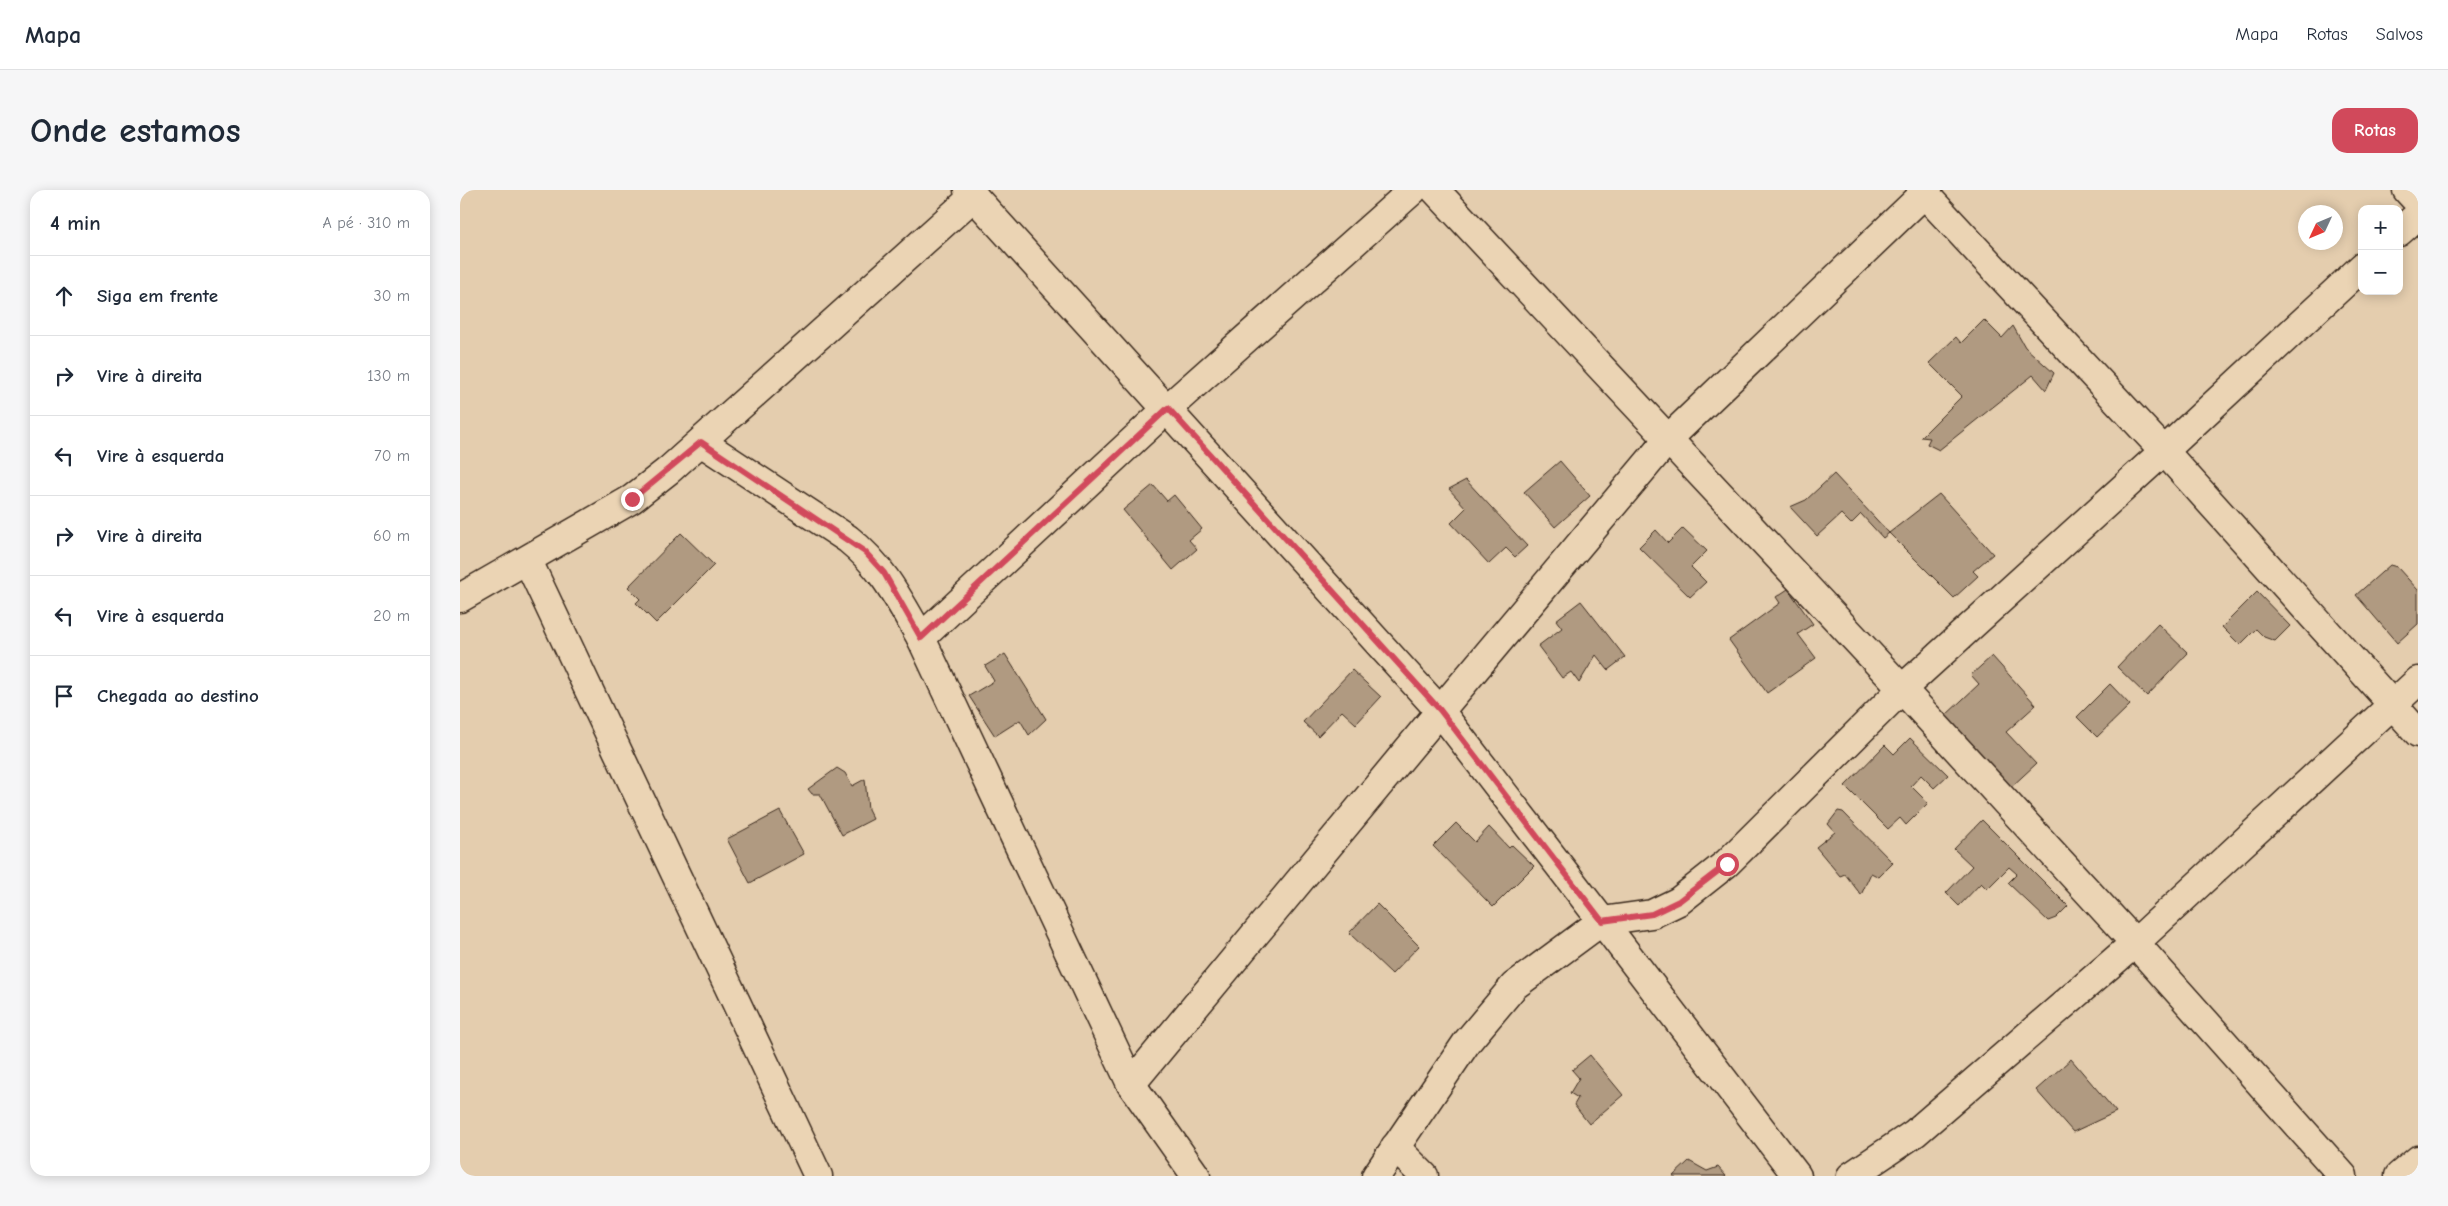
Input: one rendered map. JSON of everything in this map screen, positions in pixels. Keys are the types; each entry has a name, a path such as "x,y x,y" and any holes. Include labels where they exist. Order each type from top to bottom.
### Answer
{"street":[{"path":"921,638 1168,408 1413,190"},
{"path":"1435,190 1902,689 2135,943 2339,1175"},
{"path":"2407,190 2418,202"},
{"path":"1131,1084 1440,710 1669,438 1925,191 2164,451 2418,733"},
{"path":"460,598 528,561 632,499 701,442 971,193 1440,710 1797,1176"},
{"path":"2403,228 2418,215"},
{"path":"1376,1176 1467,1042 1514,986 1602,921 1652,914 1679,901 1727,864 1902,689 2164,451 2358,271"},
{"path":"701,442 865,552 884,573 921,638 1131,1084 1196,1176"},
{"path":"528,561 818,1176"},
{"path":"1851,1176 1915,1133 2135,943 2418,682"},
{"path":"1395,1147 1424,1176"},
{"path":"2399,1176 2418,1160"}],"building":[{"path":"1984,320 2002,338 2013,326 2025,347 2054,373 2046,390 2033,375 1939,450 1927,444 1930,438 1921,437 1962,396 1929,363 1956,337 1961,343"},
{"path":"1560,461 1590,496 1555,527 1524,492"},
{"path":"1834,474 1889,533 1883,538 1861,514 1851,524 1841,514 1817,536 1790,507 1806,500"},
{"path":"1466,480 1527,546 1515,557 1506,548 1489,564 1451,523 1466,508 1449,489"},
{"path":"1153,485 1167,501 1174,495 1202,529 1189,540 1197,549 1173,570 1123,510"},
{"path":"1939,494 1993,554 1973,571 1978,576 1954,598 1889,533"},
{"path":"1683,528 1707,551 1691,567 1706,582 1690,597 1639,547 1656,530 1668,543"},
{"path":"681,533 714,565 656,623 636,603 640,599 628,587"},
{"path":"2390,565 2397,567 2418,590 2418,624 2397,643 2356,595"},
{"path":"1788,589 1813,624 1798,634 1816,658 1767,693 1729,640 1780,603 1776,597"},
{"path":"2257,592 2290,626 2275,641 2264,637 2256,629 2240,645 2222,627"},
{"path":"1581,601 1625,657 1608,670 1596,655 1579,683 1571,672 1562,678 1538,646 1562,628 1556,620"},
{"path":"2158,624 2188,653 2147,696 2117,667"},
{"path":"1005,654 1046,719 1029,735 1020,720 995,736 969,696 994,681 985,666"},
{"path":"1992,656 2036,705 2006,732 2036,764 2010,788 1945,716 1979,684 1971,675"},
{"path":"1352,670 1381,697 1356,724 1342,711 1318,736 1303,722"},
{"path":"2110,684 2130,705 2097,737 2077,717"},
{"path":"1910,738 1948,775 1934,788 1921,775 1911,786 1928,803 1906,825 1900,818 1888,829 1845,786 1885,745 1894,754"},
{"path":"837,768 845,773 852,786 865,779 868,809 873,819 842,835 820,794 812,794 808,789"},
{"path":"780,811 804,854 750,883 727,839"},
{"path":"1838,811 1843,812 1893,863 1879,877 1871,873 1861,895 1845,874 1840,876 1816,847 1835,832 1828,824"},
{"path":"1982,820 2068,906 2056,918 2048,921 2008,883 2017,874 2009,867 1987,889 1981,883 1959,906 1946,893 1972,866 1954,849"},
{"path":"1456,823 1475,842 1489,827 1509,848 1512,845 1534,866 1493,907 1433,846"},
{"path":"1377,904 1419,946 1392,974 1349,933"},
{"path":"1590,1055 1623,1095 1589,1124 1574,1105 1578,1098 1570,1093 1579,1078 1572,1070"},
{"path":"2071,1059 2116,1112 2073,1132 2036,1090"},
{"path":"1689,1161 1707,1171 1718,1167 1726,1176 1673,1176"}],"route":[{"path":"632,499 701,442 865,552 884,573 921,638 1168,408 1440,710 1602,921 1652,914 1679,901 1727,864"}]}
